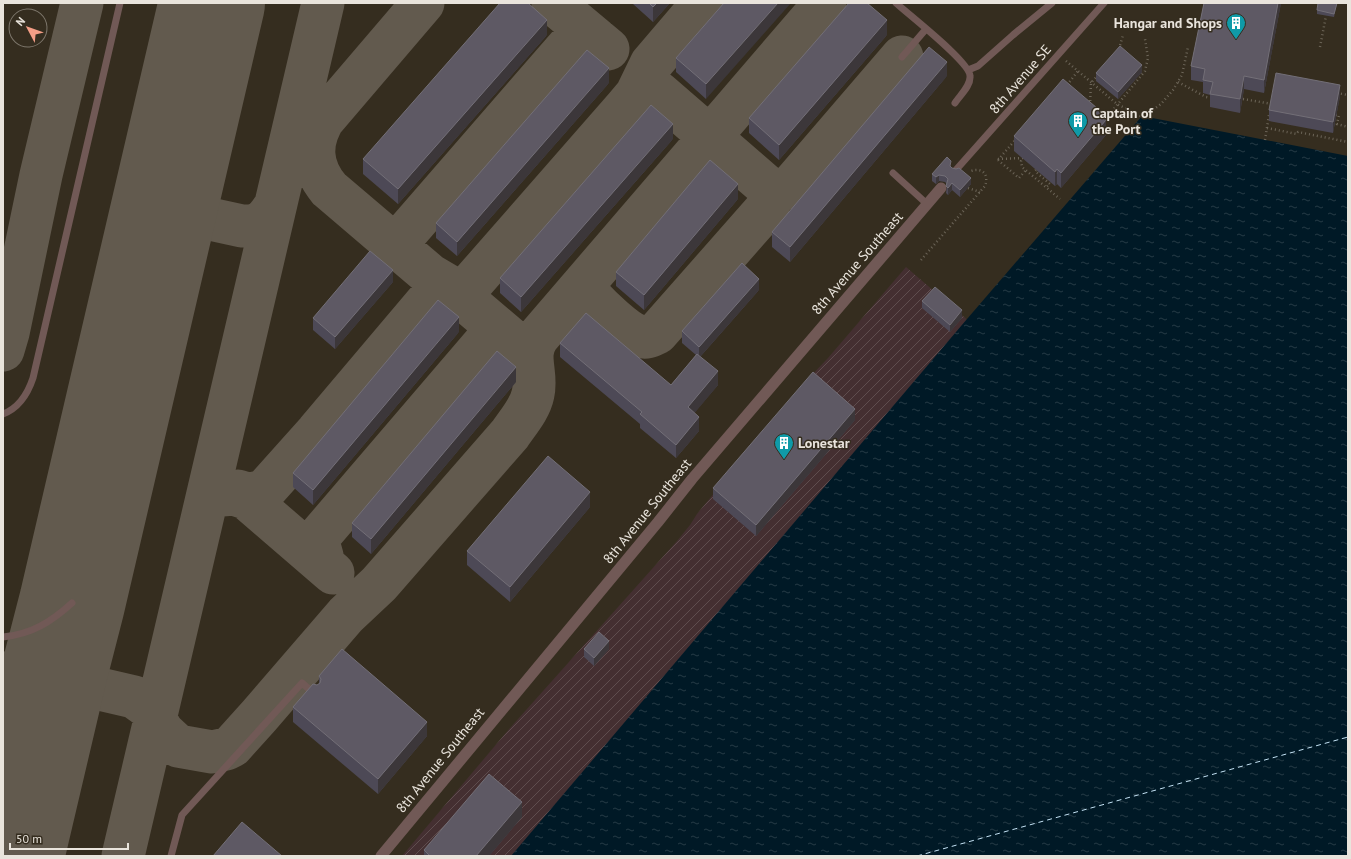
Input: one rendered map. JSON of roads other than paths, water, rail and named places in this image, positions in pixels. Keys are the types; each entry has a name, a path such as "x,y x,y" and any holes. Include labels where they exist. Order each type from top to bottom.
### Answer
{"street":[{"name":"8th Avenue Southeast","path":"380,856 658,522 692,479 941,188"}],"lane":[{"path":"3,414 20,402 28,392 33,378 120,3"},
{"path":"896,3 957,56 966,66 970,76 968,86 955,103"},
{"path":"968,70 978,66 1021,27 1052,3"},
{"name":"8th Avenue SE","path":"956,171 1104,3"},
{"path":"902,57 926,29"},
{"path":"893,173 927,204"},
{"path":"3,637 18,635 35,629 62,612 72,603"},
{"path":"171,856 182,815 302,682 316,695"}],"water":[{"path":"1142,116 1348,156 1348,856 511,856 967,319"}],"place":[{"name":"Hangar and Shops","path":"1236,40"},
{"name":"Captain of the Port","path":"1078,138"},
{"name":"Lonestar","path":"784,460"}]}
